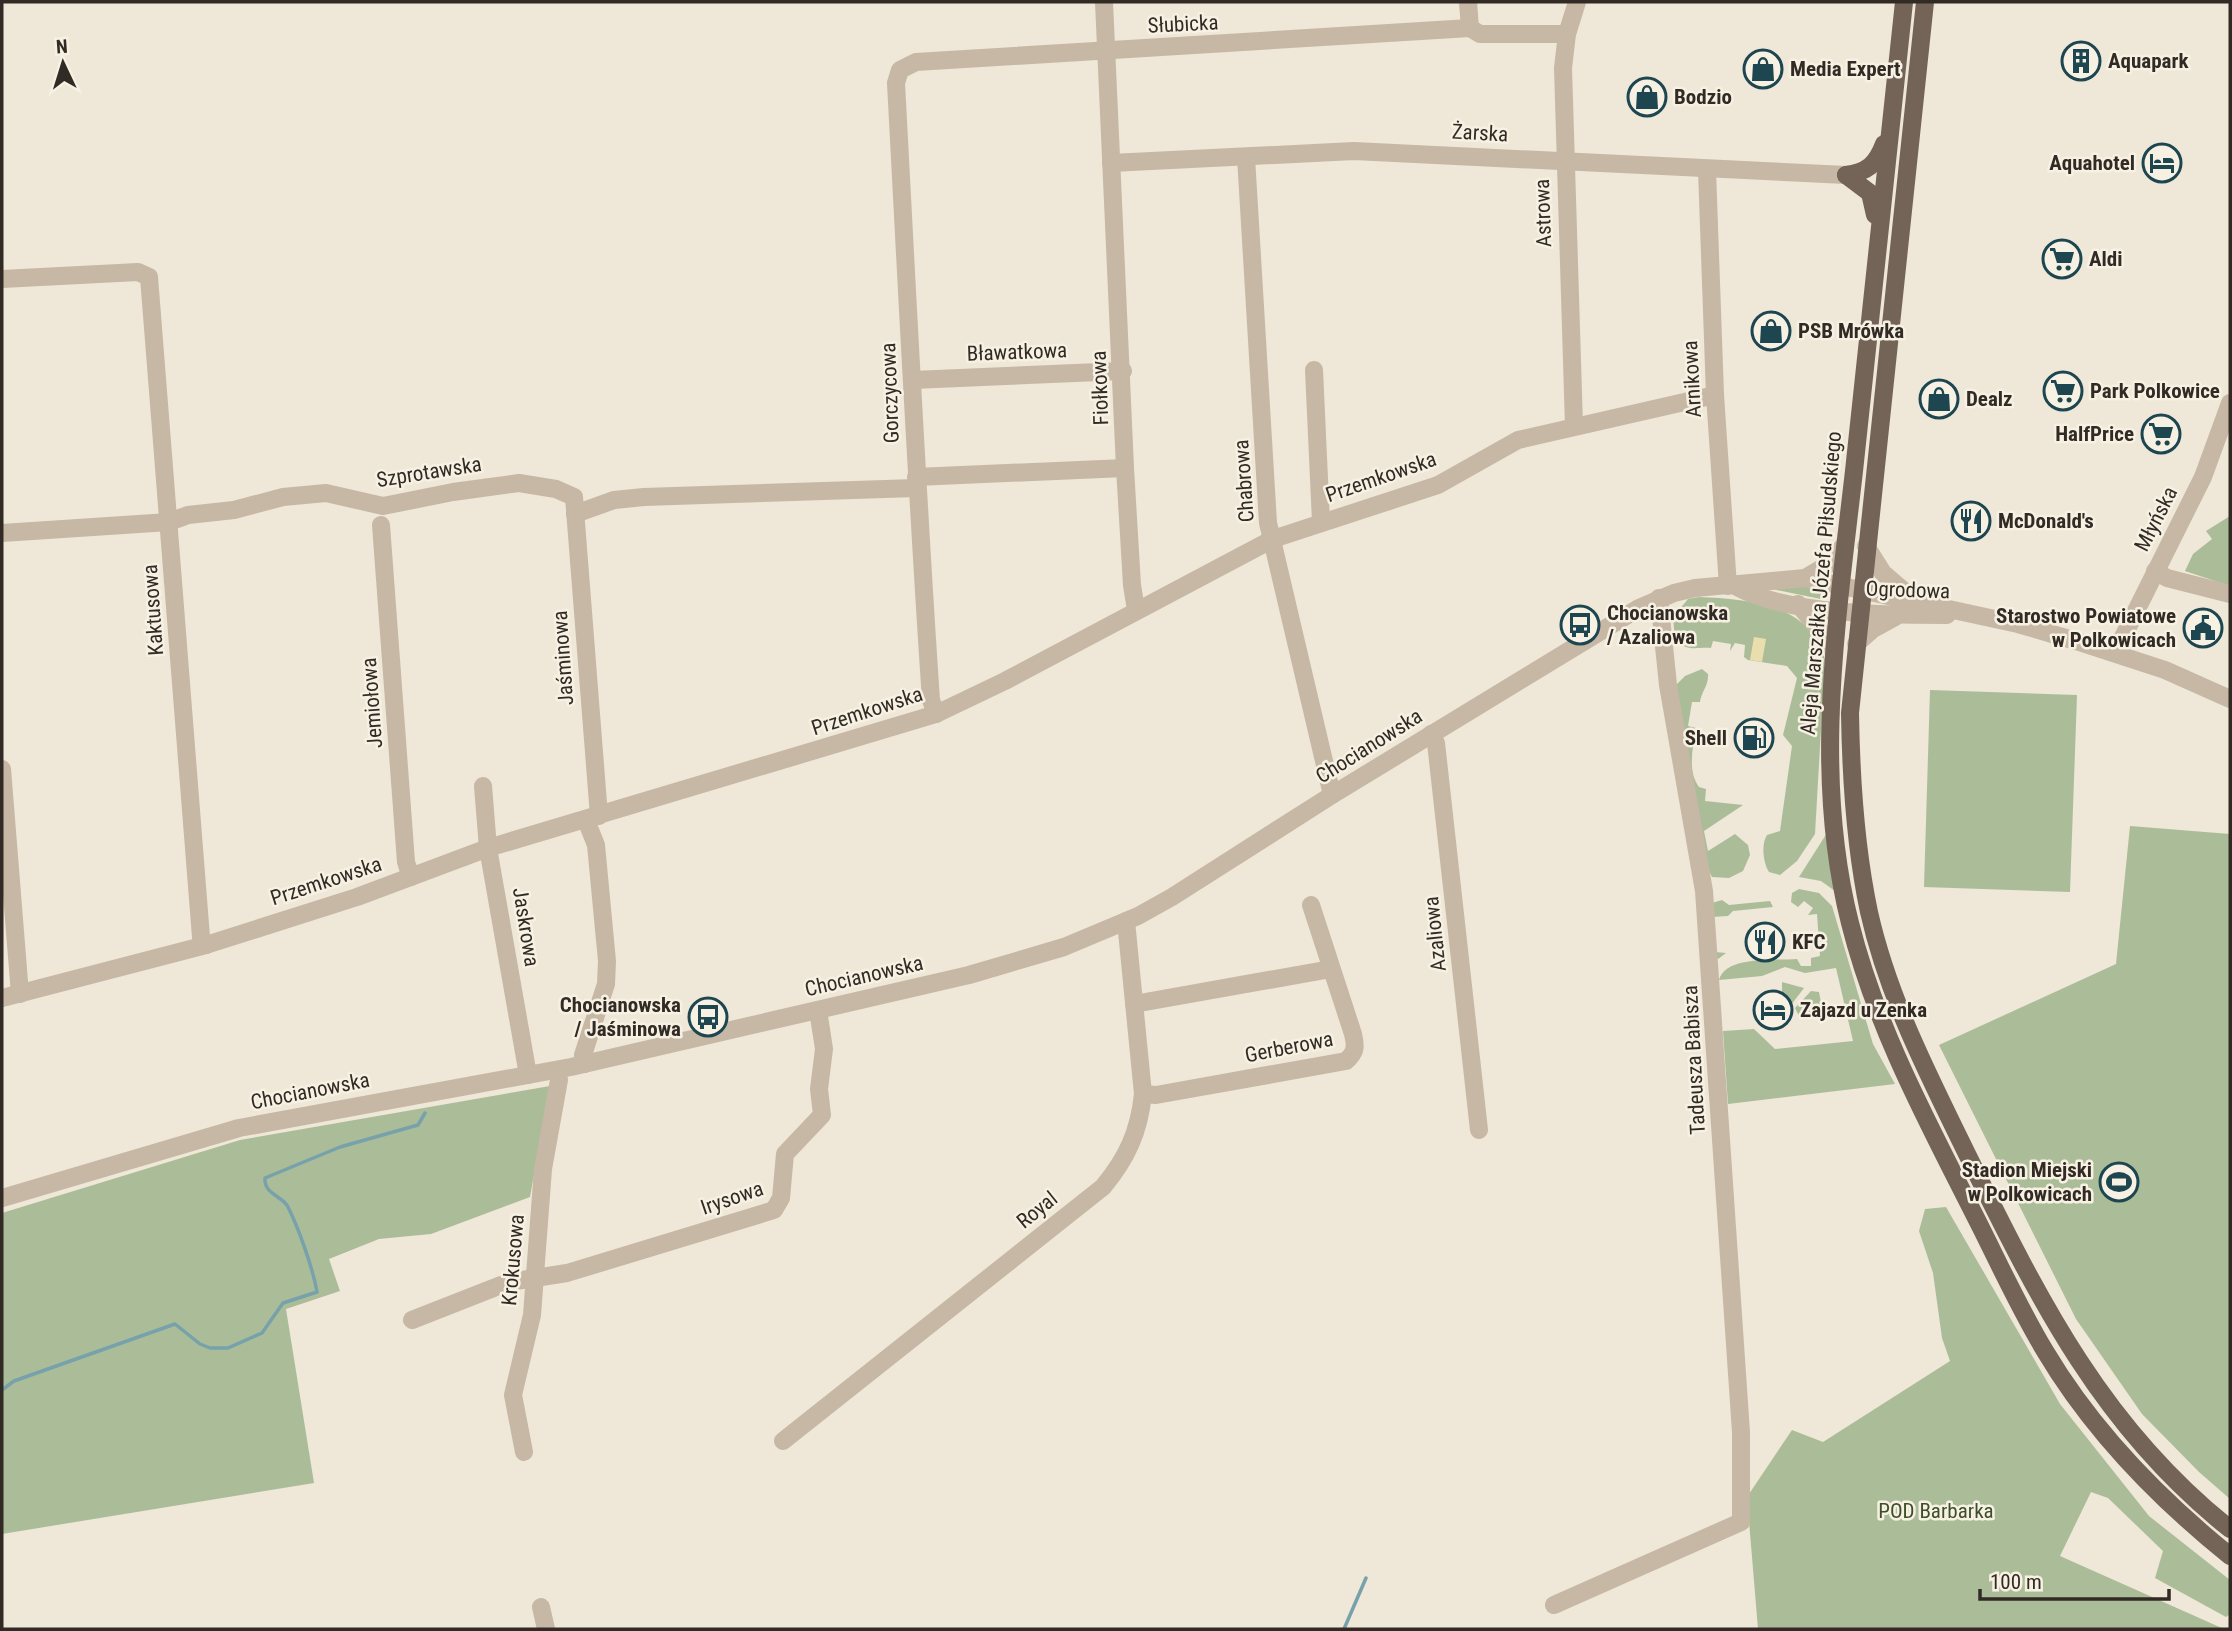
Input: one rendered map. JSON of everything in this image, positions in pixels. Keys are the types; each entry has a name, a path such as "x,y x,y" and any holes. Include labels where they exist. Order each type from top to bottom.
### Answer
{"main road":[{"name":"Aleja Marszałka Józefa Piłsudskiego","path":"1905,2 1833,652 1829,724 1831,808 1841,880 1860,962 1898,1061 2046,1353 2098,1426 2140,1475 2230,1556"},
{"name":"Aleja Marszałka Józefa Piłsudskiego","path":"1925,2 1856,644 1850,726 1851,790 1856,838 1880,953 1918,1053 2034,1288 2066,1343 2112,1410 2155,1460 2230,1529"},
{"path":"1846,175 1864,172 1875,163 1891,124"},
{"path":"1846,175 1870,193 1878,230"}],"street":[{"name":"Fiołkowa","path":"1104,2 1123,371 1125,468 1136,610"},
{"path":"1468,2 1470,28"},
{"name":"Astrowa","path":"1574,426 1563,68 1567,34 1577,2"},
{"name":"Słubicka","path":"900,70 916,62 1470,28 1480,34 1567,34"},
{"name":"Gorczycowa","path":"900,70 896,83 913,380 916,482 931,700 936,714"},
{"name":"Żarska","path":"1111,163 1353,151 1846,175"},
{"name":"Chabrowa","path":"1246,157 1268,523 1332,795"},
{"name":"Arnikowa","path":"1707,170 1715,395 1732,586"},
{"name":"Kaktusowa","path":"2,279 145,273 149,277 201,937 206,946"},
{"path":"1314,370 1321,522"},
{"name":"Bławatkowa","path":"913,380 1123,371"},
{"name":"Przemkowska","path":"11,996 206,946 355,892 411,877 488,848 936,714 1005,681 1273,540 1438,485 1518,440 1715,395"},
{"name":"Młyńska","path":"2115,653 2203,477 2228,422 2230,403"},
{"path":"574,506 644,497 1125,468"},
{"name":"Szprotawska","path":"2,533 170,523 188,515 234,510 283,497 326,493 383,506 441,494 519,483 556,489 574,506"},
{"name":"Jaśminowa","path":"574,506 592,818 607,961 606,984 583,1055 585,1064"},
{"name":"Jemiołowa","path":"381,525 406,862 411,877"},
{"path":"1805,578 1829,564 1845,544"},
{"path":"1866,546 1873,561 1890,582 1916,601"},
{"path":"2155,571 2167,578 2230,594"},
{"name":"Chocianowska","path":"2,1198 239,1128 557,1070 1021,961 1126,921 1172,897 1332,795 1659,598 1695,588 1805,578"},
{"name":"Ogrodowa","path":"1805,578 1975,615 2115,653 2230,699"},
{"name":"Ogrodowa","path":"1732,586 1749,594 1798,604 1895,617 1975,615"},
{"name":"Tadeusza Babisza","path":"1554,1605 1741,1522 1741,1432 1704,891 1668,685 1659,598"},
{"path":"1798,604 1824,635 1833,652"},
{"path":"1856,644 1873,629 1895,617"},
{"name":"Azaliowa","path":"1432,734 1436,743 1479,1130"},
{"path":"2,769 11,996"},
{"name":"Jaskrowa","path":"483,786 488,848 527,1075"},
{"name":"Gerberowa","path":"1143,1094 1156,1095 1346,1060 1356,1046 1311,905"},
{"name":"Royal","path":"783,1441 1102,1187 1125,1159 1133,1141 1143,1094 1126,921"},
{"path":"1134,1004 1331,969"},
{"name":"Irysowa","path":"535,1276 567,1273 774,1210 781,1198 785,1154 822,1115 819,1089 824,1049 818,1010"},
{"name":"Krokusowa","path":"524,1452 513,1395 532,1315 543,1169 559,1080 557,1070"},
{"path":"412,1320 509,1282 535,1276"},
{"path":"541,1607 546,1629"}],"green space":[{"path":"2230,516 2230,586 2185,571 2193,554 2212,539 2206,531"},
{"path":"1806,585 1829,594 1821,599 1772,589"},
{"path":"1699,597 1757,603 1792,616 1807,627 1818,641 1825,660 1815,834 1797,861 1780,875 1769,872 1763,848 1767,835 1780,831 1792,746 1783,735 1797,678 1787,666 1748,660 1744,657 1745,645 1735,643 1730,651 1731,644 1713,641 1711,648 1692,648 1675,640 1673,617 1688,599"},
{"path":"1702,669 1708,674 1707,682 1700,702 1692,702 1688,726 1696,728 1692,759 1695,781 1699,787 1706,789 1705,801 1743,805 1704,831 1708,851 1735,834 1748,845 1750,855 1743,871 1729,878 1712,877 1709,871 1676,685 1685,676"},
{"path":"1930,690 2077,695 2070,892 1924,887"},
{"name":"Stadion Miejski w Polkowicach","path":"2130,826 2230,834 2230,1499 2199,1472 2142,1414 2076,1319 1939,1045 2116,964"},
{"path":"1827,833 1835,891 1821,881 1799,877"},
{"path":"1799,889 1819,893 1832,906 1873,1044 1895,1084 1728,1104 1723,1031 1754,1029 1775,1049 1853,1041 1836,968 1805,973 1785,967 1762,976 1719,980 1731,966 1741,963 1797,959 1801,966 1811,966 1811,958 1820,956 1817,914 1808,915 1813,908 1804,901 1798,907 1791,902 1792,893"},
{"path":"1722,900 1729,905 1770,901 1773,907 1733,911 1728,916 1712,917 1715,952 1726,953 1718,959 1714,956 1710,909 1712,903"},
{"path":"1782,982 1804,988 1791,1005 1787,997 1782,997"},
{"path":"1811,991 1819,992 1823,1013 1799,1016 1795,1008"},
{"path":"550,1086 530,1197 431,1234 379,1239 329,1259 340,1291 286,1309 314,1483 2,1534 2,1213 240,1140"},
{"name":"POD Barbarka","path":"1946,1207 2060,1404 2149,1516 2230,1580 2230,1614 2226,1617 2155,1578 2163,1551 2108,1498 2091,1492 2060,1556 2224,1629 1758,1629 1747,1497 1792,1430 1823,1442 1950,1361 1942,1338 1933,1273 1919,1231 1925,1209"}],"sand":[{"path":"1754,637 1766,639 1762,662 1750,660"}],"waterway":[{"path":"2,1390 14,1381 175,1324 200,1344 210,1348 228,1348 262,1333 283,1303 317,1292 301,1237 288,1207 267,1188 265,1178 340,1147 418,1125 425,1113"},
{"path":"1344,1629 1366,1578"}],"place":[{"name":"Aquapark","path":"2081,61"},
{"name":"Media Expert","path":"1763,69"},
{"name":"Bodzio","path":"1647,97"},
{"name":"Aquahotel","path":"2162,163"},
{"name":"Aldi","path":"2062,259"},
{"name":"PSB Mrówka","path":"1771,331"},
{"name":"Park Polkowice","path":"2063,391"},
{"name":"Dealz","path":"1939,399"},
{"name":"HalfPrice","path":"2161,434"},
{"name":"McDonald's","path":"1971,521"},
{"name":"Chocianowska / Azaliowa","path":"1580,625"},
{"name":"Starostwo Powiatowe w Polkowicach","path":"2203,628"},
{"name":"Shell","path":"1754,738"},
{"name":"KFC","path":"1765,942"},
{"name":"Zajazd u Zenka","path":"1773,1010"},
{"name":"Chocianowska / Jaśminowa","path":"708,1017"},
{"name":"Stadion Miejski w Polkowicach","path":"2119,1182"}]}
